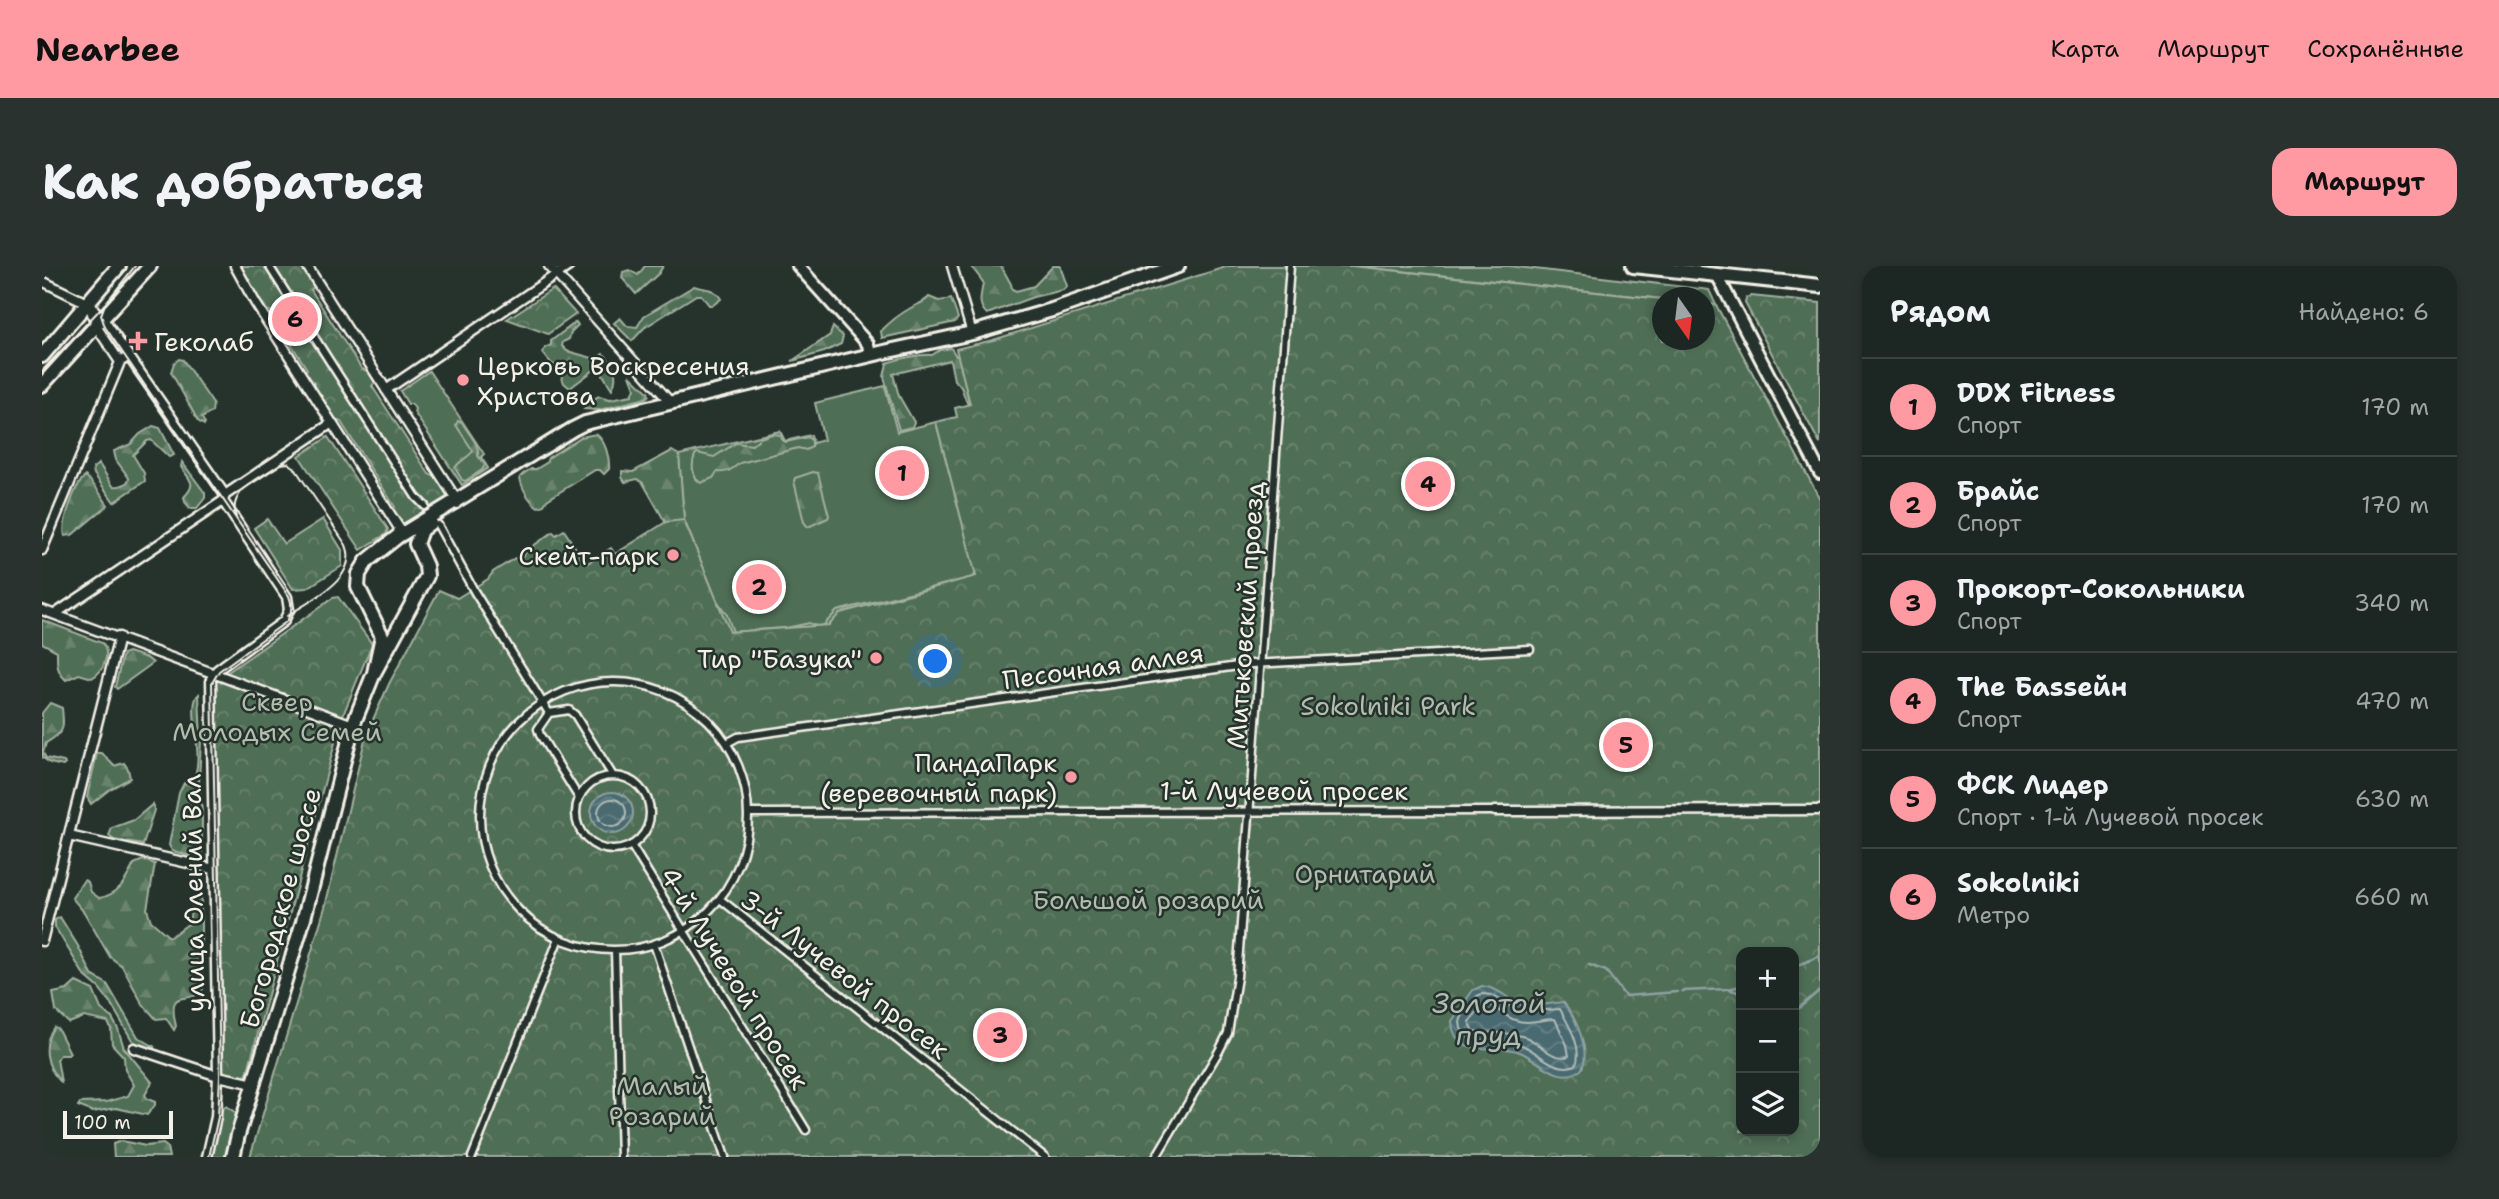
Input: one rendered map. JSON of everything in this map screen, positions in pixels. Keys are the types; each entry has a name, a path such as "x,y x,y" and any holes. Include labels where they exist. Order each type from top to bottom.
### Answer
{"main road":[{"path":"42,356 119,266"},
{"path":"42,385 150,266"},
{"path":"424,581 428,570 417,551 416,541 421,530 436,523 476,490 579,426 972,333 1052,310 1178,266"},
{"path":"1633,266 1699,270 1717,275 1820,286"},
{"path":"410,607 394,620 386,622 378,618 365,605 358,587 362,568 394,536 476,490"},
{"path":"394,536 398,543 407,546 422,571 424,581"},
{"name":"Богородское шоссе","path":"233,1157 304,918 353,725 374,673 424,581"},
{"name":"Богородское шоссе","path":"365,605 382,636 374,673"}],"street":[{"path":"234,266 332,424 394,536"},
{"path":"269,266 416,497 425,506"},
{"path":"307,266 456,499 457,503 449,511"},
{"path":"549,266 671,403"},
{"path":"386,390 569,266"},
{"path":"798,266 867,344 870,355"},
{"path":"952,266 972,333"},
{"name":"Митьковский проезд","path":"1156,1157 1219,1051 1229,1028 1237,977 1290,266"},
{"path":"1717,275 1820,473"},
{"path":"42,281 89,304 120,362"},
{"path":"99,322 129,356 287,597 289,610 284,621 214,673"},
{"path":"42,551 120,362 129,356"},
{"path":"55,614 332,424"},
{"path":"436,523 549,713"},
{"path":"42,610 353,725"},
{"path":"42,941 119,637"},
{"name":"Песочная аллея","path":"727,743 738,737 1260,663 1530,649"},
{"name":"улица Олений Вал","path":"207,1157 216,1117 218,1076 210,683 214,673"},
{"path":"626,682 644,685 675,696 690,705 716,728 727,743 743,776 749,813 741,862 720,899 683,931 654,944 615,950 586,947 559,938 525,916 511,902 491,868 481,831 483,788 495,754 517,724 543,702 573,688 591,684 626,682"},
{"path":"579,798 540,736 538,729 549,713 569,710 575,715 612,776"},
{"path":"612,776 636,784 648,802 650,816 646,829 631,845 616,850 604,849 586,838 576,820 579,798 592,782 612,776"},
{"name":"1-й Лучевой просек","path":"749,813 1820,810"},
{"path":"69,836 214,869"},
{"name":"4-й Лучевой просек","path":"631,845 806,1130"},
{"name":"3-й Лучевой просек","path":"720,899 1045,1157"},
{"path":"472,1157 559,938"},
{"path":"654,944 725,1157"},
{"path":"615,950 621,1157"},
{"path":"134,1048 218,1076 254,1084"}],"green space":[{"path":"241,266 301,266 315,286 311,290 361,368 370,373 375,383 372,386 429,474 438,478 450,499 404,529 392,510 395,507 341,422 333,419 304,372 307,369 270,311 264,310"},
{"path":"645,266 663,266 636,294 622,278 623,272 629,270 638,275"},
{"path":"971,266 1001,266 1012,289 1016,291 1034,286 1053,266 1060,266 1067,286 1063,290 1033,297 987,314 981,303 983,282"},
{"name":"Sokolniki Park","path":"1229,266 1352,266 1652,298 1652,350 1715,350 1716,305 1820,499 1820,1157 250,1157 325,907 366,735 389,684 439,590 457,598 515,558 517,560 553,532 556,535 564,530 586,564 611,548 615,554 666,522 684,520 730,632 829,625 840,613 976,576 936,422 957,417 955,408 970,404 956,349 993,340"},
{"path":"1352,266 1509,266 1684,287 1652,287 1652,298"},
{"path":"694,286 713,291 721,299 709,305 701,295 696,295 644,328 632,341 614,323 620,318 627,326 637,327 644,316"},
{"path":"553,289 576,314 548,334 507,319"},
{"path":"1751,296 1820,303 1820,444 1745,303 1746,298"},
{"path":"929,297 939,301 951,299 958,318 955,322 882,338 881,331 887,325"},
{"path":"576,322 578,325 562,346 567,351 596,359 603,354 606,356 615,372 612,389 598,367 570,388 564,383 558,367 543,353 545,348 551,345 551,341"},
{"path":"833,327 843,336 841,344 792,361 830,335"},
{"path":"951,348 956,356 959,356 970,407 960,386 954,380 950,360 893,374 899,396 914,422 912,427 899,430 884,377 887,363 932,355"},
{"path":"179,359 183,360 213,404 212,412 202,418 204,425 198,421 171,372 174,363"},
{"path":"429,371 484,454 481,457 488,468 462,485 414,412 412,404 408,404 400,391"},
{"path":"630,375 648,392 646,398 599,410 584,409 588,402 599,396 610,399 632,395 635,388"},
{"path":"885,386 897,432 936,422 977,576 829,625 729,632 684,520 679,455 780,431 785,441 811,435 813,443 824,440 815,403"},
{"path":"458,421 462,422 473,438 478,456 485,465 465,481 455,468 473,451 456,425"},
{"path":"153,426 160,428 174,455 169,457 151,440 147,441 133,455 144,473 145,481 114,502 94,474 93,468 99,464 113,486 125,484 129,478 116,460 114,451 131,444"},
{"path":"596,434 606,450 609,469 604,474 595,470 538,507 526,494 520,477 546,463 548,458 581,437"},
{"path":"772,434 781,435 786,442 808,437 812,441 812,447 740,463 728,471 717,472 713,478 701,483 696,478 693,466 697,453 714,457 736,443 752,445 760,438"},
{"path":"328,437 388,529 386,534 361,550 299,456"},
{"path":"672,451 679,455 684,520 716,599 727,615 733,632 777,630 809,623 821,628 837,611 974,577 977,567 990,570 886,621 734,643 643,483 637,479 625,482 622,477 622,471 633,472"},
{"path":"182,462 205,493 205,498 197,508 190,508 185,502 184,497 191,485 181,467"},
{"path":"818,473 829,516 808,527 804,522 794,481 795,478"},
{"path":"85,476 108,505 72,535 65,536 65,522 70,504"},
{"path":"267,519 284,544 323,519 342,550 342,566 307,588 293,589 254,528"},
{"name":"Сквер Молодых Семей","path":"338,597 372,644 341,720 246,1078 222,1072 214,685 218,679"},
{"path":"42,620 102,643 106,657 100,671 92,678 79,674 66,680 59,670 57,651 42,643"},
{"path":"128,652 147,658 153,663 117,689 115,687 123,654"},
{"path":"199,694 202,850 201,856 190,856 172,851 169,845 179,793 184,783 192,781 196,772 194,709"},
{"path":"50,703 62,708 63,726 57,736 46,743 43,753 46,758 64,762 63,766 50,763 42,757 42,713"},
{"path":"97,753 102,753 114,766 124,763 130,778 91,804 87,797"},
{"path":"153,804 154,810 143,845 114,840 109,836 112,828 134,820"},
{"path":"143,860 155,864 147,909 151,921 168,936 188,924 195,896 201,893 203,989 191,997 176,1000 174,1030 166,1018 156,1019 142,1003 122,966 110,957 84,912 72,898 84,880 88,882 91,892 99,898 112,894 125,881 134,864"},
{"path":"60,917 92,975 107,984 138,1037 155,1047 141,1046 132,1040 110,1002 84,975 55,927 55,920"},
{"path":"76,982 93,990 101,1009 112,1018 118,1029 124,1048 152,1082 145,1095 155,1102 155,1105 147,1115 116,1108 93,1112 78,1106 80,1103 106,1102 128,1096 134,1085 125,1070 124,1057 112,1044 108,1022 84,1017 69,1023 56,1011 53,993 67,990"},
{"path":"54,1027 58,1029 70,1053 60,1055 57,1059 61,1082 51,1069 47,1055 48,1041"},
{"path":"226,1106 236,1113 226,1157 211,1157 221,1111"},
{"path":"121,1141 146,1146 163,1144 167,1147 169,1157 114,1157 113,1144"}],"water":[{"path":"612,792 627,798 633,813 627,828 612,834 597,828 591,813 597,798"},
{"name":"Золотой пруд","path":"1482,986 1526,1007 1563,1002 1581,1034 1585,1054 1581,1070 1564,1075 1549,1070 1511,1049 1478,1048 1460,1042 1452,1021 1473,990"}],"waterway":[{"path":"1799,965 1820,956"},
{"path":"1589,965 1606,971 1625,996 1677,992"},
{"path":"1682,991 1736,987"},
{"path":"1731,990 1736,992"},
{"path":"1799,1008 1820,990"}],"tram line":[{"path":"42,371 105,304 135,266"},
{"path":"105,304 101,315 105,327 289,596 291,603 291,613 286,622 219,671 212,683 220,1076 218,1117 209,1157"},
{"path":"236,517 235,508 241,492 281,464 288,463 294,467 346,545 348,557 340,578 287,616"}],"place":[{"name":"Sokolniki","path":"295,319"},
{"name":"Геколаб","path":"138,341"},
{"name":"Церковь Воскресения Христова","path":"463,380"},
{"name":"DDX Fitness","path":"902,473"},
{"name":"The Баssейн","path":"1428,484"},
{"name":"Скейт-парк","path":"673,555"},
{"name":"Брайс","path":"759,587"},
{"name":"Тир \"Базука\"","path":"876,658"},
{"name":"ФСК Лидер","path":"1626,745"},
{"name":"ПандаПарк (веревочный парк)","path":"1071,777"},
{"name":"Прокорт-Сокольники","path":"1000,1035"}],"park label":[{"name":"Орнитарий","path":"1365,873"},
{"name":"Большой розарий","path":"1148,899"},
{"name":"Малый Розарий","path":"662,1100"}]}
